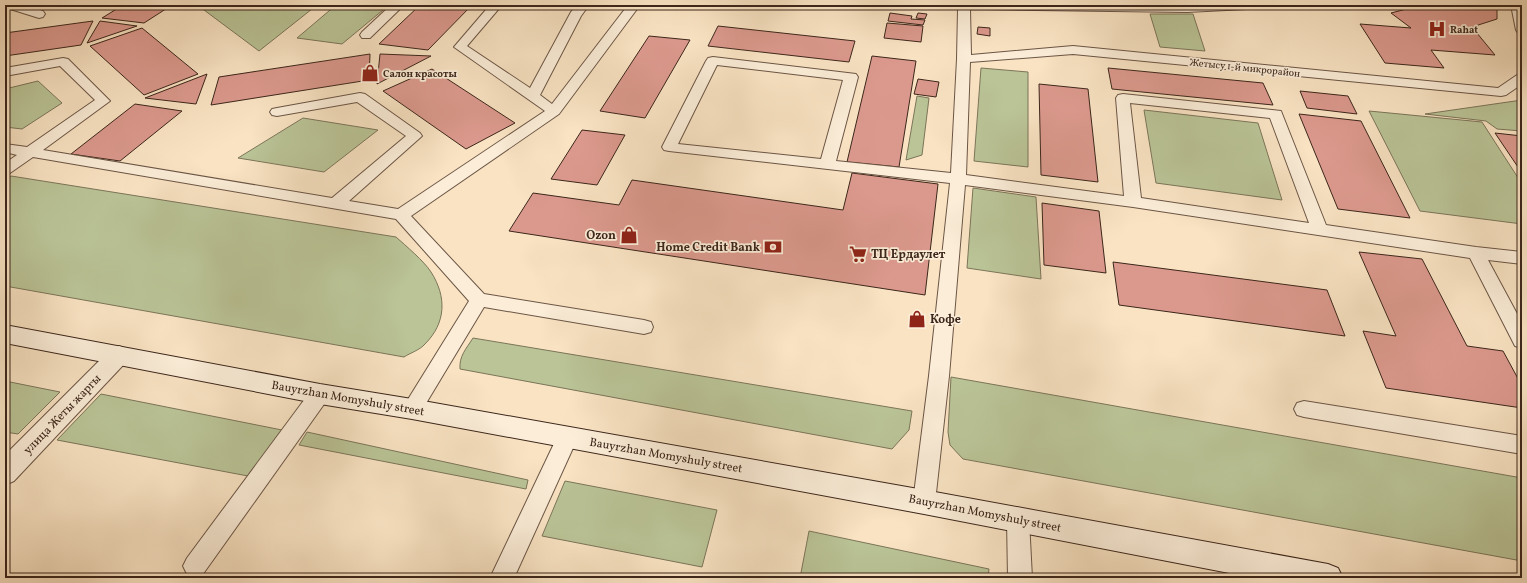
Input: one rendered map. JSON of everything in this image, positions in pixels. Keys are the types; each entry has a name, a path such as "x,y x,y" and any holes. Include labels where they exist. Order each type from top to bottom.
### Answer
{"main road":[{"name":"Bauyrzhan Momyshuly street","path":"5,334 320,394 412,409 924,502 1328,578"},
{"name":"улица Жеты жаргы","path":"5,473 119,355"}],"lane":[{"path":"11,5 39,14"},
{"path":"366,35 398,5"},
{"path":"496,5 460,47 554,111"},
{"path":"533,96 575,15 583,5"},
{"path":"401,215 554,111 634,5"},
{"path":"924,502 939,376 958,179 964,59 960,5 1187,8 1246,5"},
{"path":"1517,5 1522,30"},
{"name":"Жетысу 1-й микрорайон","path":"964,59 1073,50 1501,92 1522,78"},
{"path":"827,164 851,77 713,61 669,147 958,179 1133,202 1476,253 1522,258"},
{"path":"5,72 63,62 103,101 5,170"},
{"path":"277,112 360,97 414,136 335,204"},
{"path":"1133,202 1123,98 1276,114 1320,230"},
{"path":"5,148 32,151 401,215 479,300 644,327"},
{"path":"1476,253 1522,341"},
{"path":"412,409 479,300"},
{"path":"195,566 320,394"},
{"path":"1304,409 1522,445"},
{"path":"502,578 567,437"},
{"path":"1018,520 1020,578"}],"green space":[{"path":"203,5 317,5 259,51 200,7"},
{"path":"336,5 389,5 342,44 297,38"},
{"path":"1150,14 1193,14 1205,51 1160,47"},
{"path":"981,68 1028,72 1028,167 974,161"},
{"path":"38,81 62,103 22,129 5,127 5,89"},
{"path":"917,96 929,98 922,155 906,160"},
{"path":"1522,100 1522,131 1497,129 1486,121 1425,114"},
{"path":"1144,110 1258,123 1282,200 1156,183"},
{"path":"1369,111 1482,122 1522,184 1522,224 1420,211"},
{"path":"303,118 378,130 324,172 238,158"},
{"path":"11,176 396,237 424,263 436,281 442,300 440,319 432,336 425,344 418,350 404,357 5,286 5,181"},
{"path":"973,188 1036,197 1041,279 967,268"},
{"path":"473,338 912,411 909,430 892,449 460,369 462,356"},
{"path":"951,377 1522,478 1522,561 963,459 950,445 948,432"},
{"path":"5,381 60,392 18,434 5,432"},
{"path":"101,394 282,430 248,476 57,440"},
{"path":"307,432 528,480 526,489 299,445"},
{"path":"565,481 717,510 702,567 542,536"},
{"path":"809,531 989,569 988,578 800,578"}],"building":[{"path":"123,5 172,5 144,23 102,18"},
{"path":"420,5 472,5 428,50 379,44"},
{"path":"1422,5 1497,6 1497,19 1472,27 1495,55 1431,50 1444,68 1385,63 1360,24 1411,28 1391,13"},
{"path":"890,13 912,16 911,19 925,20 923,25 888,21"},
{"path":"918,13 927,14 925,19 916,18"},
{"path":"93,21 81,45 5,56 5,33"},
{"path":"100,21 137,26 87,43"},
{"path":"887,23 923,26 921,42 884,38"},
{"path":"718,26 855,41 849,62 708,46"},
{"path":"978,27 990,28 990,36 977,34"},
{"path":"142,28 198,74 144,95 90,46"},
{"path":"649,36 690,40 645,118 600,111"},
{"path":"370,54 369,80 211,105 219,77"},
{"path":"380,54 431,56 377,84"},
{"path":"872,56 916,61 899,167 847,162"},
{"path":"1108,68 1263,83 1273,105 1112,89"},
{"path":"432,69 515,123 466,149 383,91"},
{"path":"207,74 196,104 145,98"},
{"path":"918,79 939,82 936,97 914,94"},
{"path":"1039,84 1088,89 1098,182 1041,175"},
{"path":"1300,91 1348,96 1357,114 1307,108"},
{"path":"135,104 182,111 120,161 71,154"},
{"path":"1299,114 1361,121 1410,218 1338,209"},
{"path":"582,130 625,135 597,185 551,179"},
{"path":"1495,133 1522,136 1522,173"},
{"path":"852,173 938,184 925,295 509,231 533,193 619,205 632,180 843,210"},
{"path":"1042,203 1099,211 1106,273 1044,265"},
{"path":"1359,252 1422,259 1467,346 1503,351 1522,386 1522,408 1386,388 1363,331 1396,336"},
{"path":"1113,262 1327,290 1345,336 1119,305"}],"place":[{"name":"Rahat","path":"1437,29"},
{"name":"Салон красоты","path":"370,73"},
{"name":"Ozon","path":"629,235"},
{"name":"Home Credit Bank","path":"773,247"},
{"name":"ТЦ Ердаулет","path":"858,254"},
{"name":"Кофе","path":"917,319"}]}
